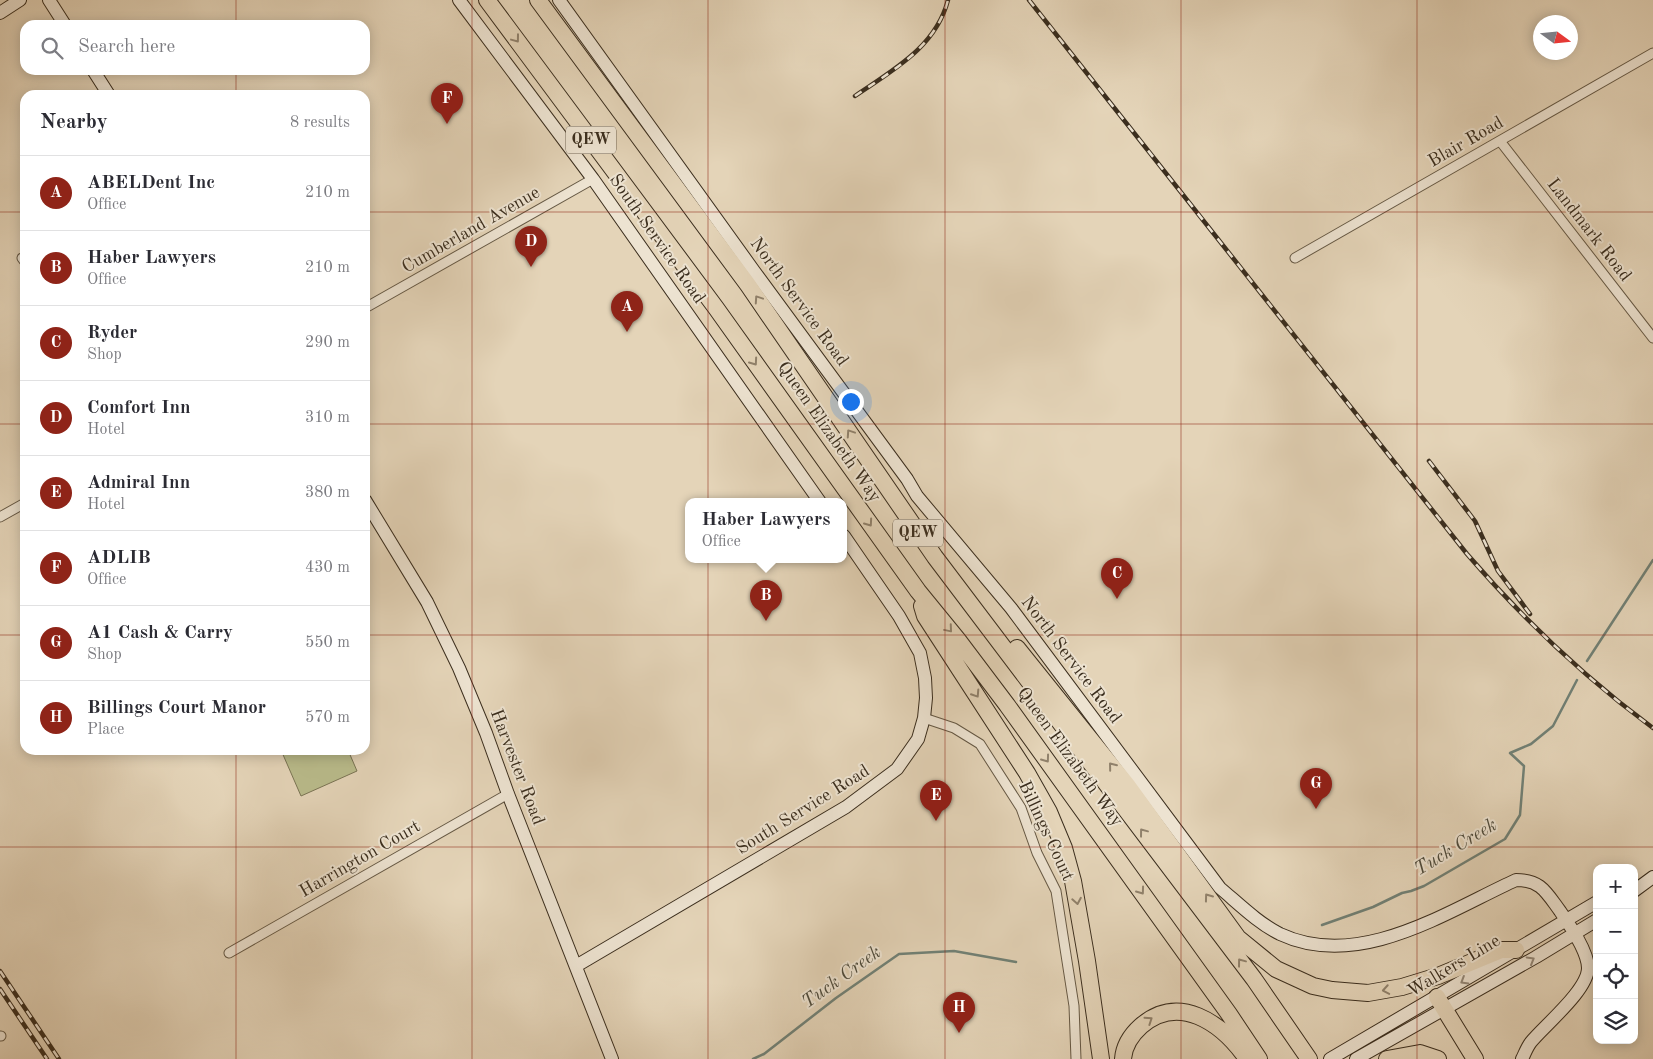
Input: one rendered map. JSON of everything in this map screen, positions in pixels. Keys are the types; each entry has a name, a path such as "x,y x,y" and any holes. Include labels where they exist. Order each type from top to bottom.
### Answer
{"highway":[{"name":"Queen Elizabeth Way","path":"487,0 711,301 918,591 1007,704 1229,1014 1259,1059"},
{"name":"Queen Elizabeth Way","path":"538,0 748,285 935,557 1254,979 1310,1059"},
{"path":"935,557 956,572 1128,785 1238,938 1276,969 1313,986 1332,990 1368,993 1402,987 1438,976 1501,950 1516,950"},
{"path":"918,591 925,616 1028,773 1049,812 1064,848 1075,890 1101,1059"},
{"path":"1441,1003 1475,1059"},
{"path":"1123,1059 1134,1032 1153,1017 1171,1012 1194,1014 1216,1025 1235,1042 1248,1059"},
{"path":"1387,1059 1420,1053 1438,1059"}],"street":[{"path":"0,13 20,0"},
{"path":"49,0 62,20"},
{"name":"South Service Road","path":"459,0 593,179 817,498"},
{"name":"North Service Road","path":"559,0 754,271 908,479 917,496 1011,608 1220,888 1253,917 1280,933 1304,943 1340,946 1372,942 1408,931 1516,880 1528,880 1538,884 1545,891 1567,921 1583,950 1588,967 1585,982 1529,1044 1522,1059"},
{"name":"Blair Road","path":"1295,258 1653,53"},
{"path":"96,75 106,90"},
{"name":"Landmark Road","path":"1500,141 1653,338"},
{"name":"Cumberland Avenue","path":"370,305 593,179"},
{"path":"0,517 20,506"},
{"name":"Harvester Road","path":"370,508 427,602 459,668 486,732 508,794 612,1059"},
{"name":"South Service Road","path":"576,966 846,808 897,769 918,739 924,718 925,678 920,654 899,616 847,540"},
{"name":"Billings Court","path":"924,718 954,728 980,744 1021,808 1037,853 1056,890 1074,1006 1076,1059"},
{"name":"Harrington Court","path":"229,953 508,794"},
{"path":"1638,884 1650,879"},
{"path":"1638,888 1650,879"},
{"name":"Walkers Line","path":"1356,1059 1441,1003 1516,950 1593,905"},
{"name":"Walkers Line","path":"1330,1059 1574,935 1593,923"}],"green space":[{"path":"283,755 350,755 357,771 301,796"}],"waterway":[{"name":"Tuck Creek","path":"1587,661 1653,560"},
{"name":"Tuck Creek","path":"1322,925 1424,886 1505,839 1520,815 1524,766 1510,753 1531,744 1553,726 1577,680"},
{"name":"Tuck Creek","path":"753,1059 764,1054 836,998 899,954 954,951 1016,962"}],"railway":[{"path":"855,96 898,67 923,44 934,31 942,17 948,0"},
{"path":"1029,0 1467,554 1555,646 1627,709 1653,728"},
{"path":"1429,461 1475,521 1498,571 1530,614"},
{"path":"0,971 59,1059"},
{"path":"0,989 47,1059"}],"place":[{"name":"ADLIB","path":"447,124"},
{"name":"Comfort Inn","path":"531,267"},
{"name":"ABELDent Inc","path":"627,332"},
{"name":"Ryder","path":"1117,599"},
{"name":"Haber Lawyers","path":"766,621"},
{"name":"A1 Cash & Carry","path":"1316,809"},
{"name":"Admiral Inn","path":"936,821"},
{"name":"Billings Court Manor","path":"959,1033"}]}
